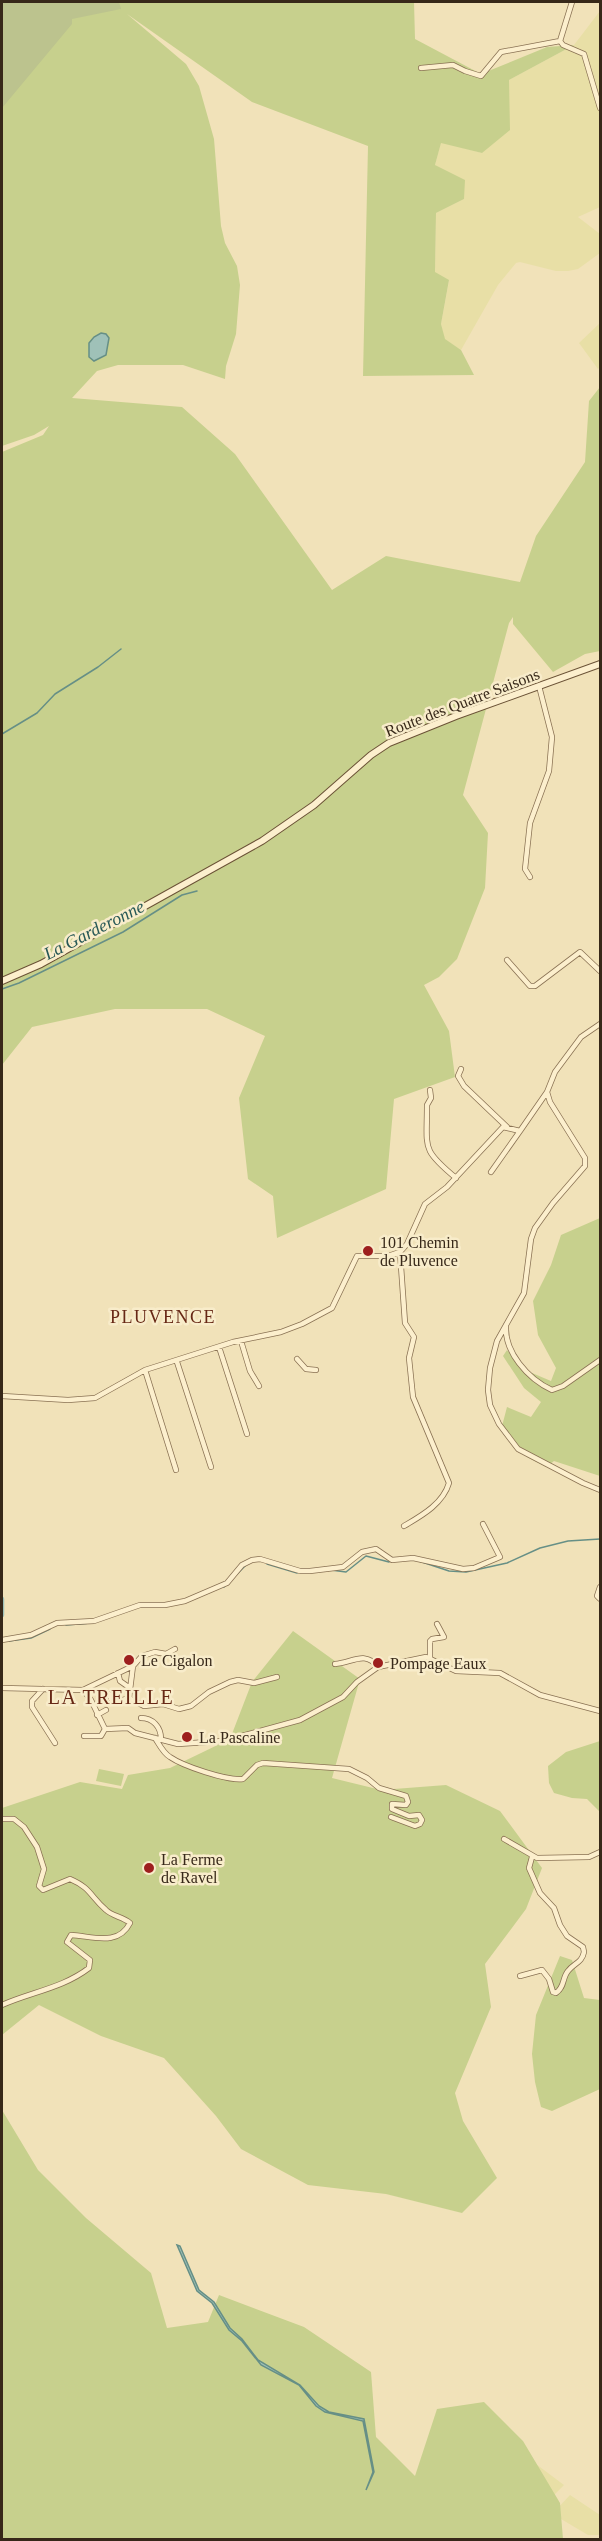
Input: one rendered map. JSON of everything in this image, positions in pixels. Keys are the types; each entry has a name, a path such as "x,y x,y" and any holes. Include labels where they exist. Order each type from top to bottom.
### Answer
{"main road":[{"name":"Route des Quatre Saisons","path":"2,981 36,967 194,881 288,824 390,742 600,664"}],"street":[{"path":"560,41 572,2"},
{"path":"421,68 453,65 481,75 501,52 560,41"},
{"path":"560,41 563,45 584,54 600,108"},
{"path":"530,877 525,869 530,823 549,771 552,737 539,686"},
{"path":"507,960 530,986 535,986 580,952 600,971"},
{"path":"491,1172 547,1092 555,1071 581,1037 600,1024"},
{"path":"461,1070 458,1076 464,1086 507,1127 520,1131"},
{"path":"430,1090 427,1105 428,1151 433,1159 456,1178"},
{"path":"547,1092 550,1102 585,1158 585,1166 552,1203 535,1228 531,1239 524,1293 506,1323 493,1353 489,1378 490,1405 513,1444 531,1456 600,1490"},
{"path":"2,1396 68,1400 95,1398 145,1370 177,1362 219,1347 281,1332 329,1310 357,1256 388,1256 400,1252 407,1244 425,1204 456,1178 503,1127 507,1127"},
{"path":"400,1252 405,1323 414,1337 409,1358 413,1397 449,1483 447,1491 426,1513 404,1526"},
{"path":"506,1323 507,1339 515,1358 536,1380 552,1390 562,1386 600,1360"},
{"path":"241,1341 250,1371 259,1386"},
{"path":"219,1347 247,1434"},
{"path":"297,1359 306,1369 316,1370"},
{"path":"177,1362 211,1467"},
{"path":"145,1370 176,1470"},
{"path":"2,1640 31,1635 57,1623 94,1621 140,1605 165,1605 185,1601 227,1583 242,1565 252,1560 260,1559 300,1571 343,1567 362,1552 376,1549 392,1560 413,1558 453,1568 474,1568 500,1557 483,1524"},
{"path":"600,1587 597,1596 600,1599"},
{"path":"438,1624 444,1637 430,1641 430,1658 434,1662 456,1671 500,1673 540,1695 600,1711"},
{"path":"2,1688 83,1690 133,1666 142,1656 155,1652 166,1654 175,1649"},
{"path":"335,1664 367,1658 378,1667"},
{"path":"105,1729 128,1728 135,1733 185,1744 223,1741 282,1726 328,1706 343,1697 357,1682 378,1667 430,1658"},
{"path":"129,1698 133,1666"},
{"path":"118,1673 120,1681 130,1688"},
{"path":"109,1694 113,1703 129,1698 144,1706 163,1704 178,1709 195,1704 208,1692 230,1682 238,1680 254,1683 278,1677"},
{"path":"43,1689 32,1701 32,1707 55,1743"},
{"path":"83,1690 105,1729"},
{"path":"97,1715 106,1710"},
{"path":"141,1718 154,1723 160,1730 158,1739 171,1758 195,1770 219,1774 228,1779 243,1779 257,1765 263,1763 349,1770 367,1778 379,1788 406,1796 408,1802 406,1805 392,1804 392,1809 409,1816 422,1817 420,1824 416,1826 391,1817"},
{"path":"84,1736 100,1736 105,1729"},
{"path":"2,1819 14,1819 24,1827 36,1847 44,1869 39,1887 43,1890 70,1879 84,1885 107,1912 122,1916 130,1923 128,1929 107,1940 71,1935 67,1942 90,1960 89,1968 56,1988 30,1993 2,2005"},
{"path":"504,1839 517,1845 532,1857 589,1857 600,1852"},
{"path":"520,1976 542,1970 556,1994 562,1988 567,1972 580,1962 584,1952 580,1944 567,1936 554,1908 540,1893 529,1868 532,1857"}],"shaded area":[{"path":"600,11 600,207 578,217 600,234 600,253 578,269 568,271 556,271 516,263 498,285 461,350 444,339 441,324 449,281 435,273 436,213 464,199 435,165 441,142 482,153 509,80 574,45"},
{"path":"600,323 600,367 598,369 579,343"},
{"path":"528,2458 564,2485 551,2498"},
{"path":"570,2495 600,2515 600,2535 588,2535 556,2516 555,2511"}],"green space":[{"path":"2,2 414,2 415,39 481,74 547,47 574,45 509,80 510,130 482,153 441,143 435,165 465,180 464,199 436,213 435,272 449,280 441,324 445,339 461,350 474,375 363,376 368,146 252,102 127,14 186,64 199,86 214,139 221,226 225,243 237,266 240,285 236,334 226,366 225,379 183,365 118,365 97,371 72,398 182,407 235,454 332,590 386,556 520,582 536,536 585,462 589,401 600,387 600,651 585,654 553,672 513,624 513,617 509,623 463,795 488,833 485,888 457,959 439,977 424,985 449,1031 455,1077 394,1099 386,1189 277,1238 273,1196 248,1179 239,1098 265,1036 207,1009 115,1009 32,1027 2,1065 2,452 43,435 49,426 34,435 2,446"},
{"path":"2,2 119,2 121,9 72,19 72,24 2,108"},
{"path":"600,1218 600,1476 554,1461 546,1467 527,1457 501,1430 507,1407 531,1417 541,1402 524,1388 503,1356 507,1350 531,1377 532,1373 551,1381 556,1368 538,1335 533,1301 551,1265 561,1235"},
{"path":"293,1631 360,1679 332,1778 381,1790 446,1785 500,1811 542,1868 526,1909 485,1964 491,2007 455,2093 463,2121 497,2178 462,2213 386,2194 308,2185 241,2149 216,2116 164,2058 101,2036 39,2005 2,2035 2,1808 80,1782 122,1789 128,1775 170,1768 230,1739 252,1682"},
{"path":"600,1741 600,1812 587,1799 554,1793 549,1783 548,1766 566,1752"},
{"path":"99,1769 124,1774 121,1786 96,1781"},
{"path":"560,1956 572,1960 584,1998 600,2000 600,2089 552,2111 541,2107 532,2054 536,2015"},
{"path":"2,2110 38,2170 86,2218 151,2273 167,2328 208,2322 219,2295 304,2327 371,2372 376,2437 415,2476 437,2409 484,2402 523,2441 560,2503 563,2539 2,2539"}],"water":[{"path":"101,333 106,334 109,338 106,355 94,361 89,357 89,343"},
{"path":"177,2245 180,2246 199,2290 214,2302 230,2328 242,2339 258,2360 300,2385 319,2406 329,2412 364,2419 374,2472 366,2490 373,2472 363,2421 325,2412 316,2406 299,2385 261,2365 242,2341 229,2330 212,2303 197,2291"}],"waterway":[{"path":"2,734 37,713 55,694 98,667 121,649"},
{"name":"La Garderonne","path":"2,989 19,983 123,932 182,895 197,891"},
{"path":"419,1561 449,1571 466,1572 507,1563 540,1548 568,1541 600,1539"},
{"path":"331,1570 346,1572 366,1556 389,1562"},
{"path":"267,1564 297,1573"},
{"path":"224,1587 246,1565"},
{"path":"2,1599 2,1615"},
{"path":"66,1625 91,1623"},
{"path":"9,1641 31,1638 50,1629"}],"place":[{"name":"101 Chemin de Pluvence","path":"368,1251"},
{"name":"Le Cigalon","path":"129,1660"},
{"name":"Pompage Eaux","path":"378,1663"},
{"name":"La Pascaline","path":"187,1737"},
{"name":"La Ferme de Ravel","path":"149,1868"}],"district":[{"name":"PLUVENCE","path":"163,1317"},
{"name":"LA TREILLE","path":"111,1697"}]}
